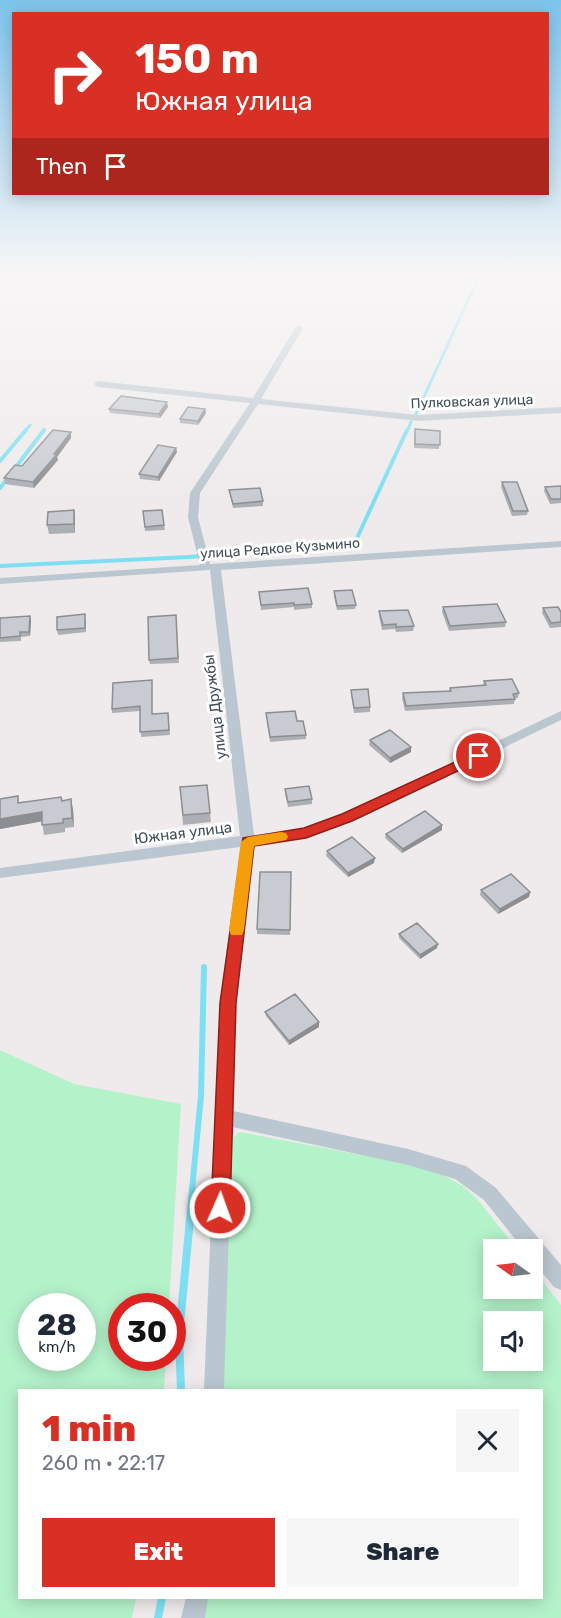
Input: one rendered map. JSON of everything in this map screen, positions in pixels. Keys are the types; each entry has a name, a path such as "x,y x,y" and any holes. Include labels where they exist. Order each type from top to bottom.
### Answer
{"street":[{"name":"улица Дружбы","path":"214,1389 228,1003 248,842 211,568 196,534 193,501 198,487 226,447 287,348"},
{"name":"Пулковская улица","path":"98,384 418,418 561,410"},
{"name":"улица Редкое Кузьмино","path":"0,580 561,544"},
{"name":"Южная улица","path":"0,873 306,833 347,818 561,715"},
{"path":"224,1117 408,1157 460,1172 490,1194 561,1280"},
{"path":"193,1618 197,1599"}],"green space":[{"path":"0,1050 74,1084 181,1104 170,1293 108,1293 108,1371 165,1371 164,1389 18,1389 18,1599 136,1599 132,1618 0,1618"},
{"path":"240,1132 430,1168 463,1186 478,1200 509,1239 483,1239 483,1299 543,1299 543,1282 561,1305 561,1618 203,1618 206,1599 543,1599 543,1389 221,1389 228,1156 232,1138"}],"building":[{"path":"121,396 167,402 159,414 109,409"},
{"path":"188,407 205,409 198,421 180,419"},
{"path":"415,429 440,431 440,445 415,444"},
{"path":"53,430 71,432 54,454 57,454 33,482 4,478 15,465 22,466"},
{"path":"158,445 176,448 158,477 139,474"},
{"path":"502,482 517,482 528,511 513,511"},
{"path":"561,486 561,499 551,499 545,487"},
{"path":"260,488 263,501 233,504 229,490"},
{"path":"74,510 74,524 47,525 48,512"},
{"path":"162,510 164,525 145,527 143,511"},
{"path":"308,588 312,604 261,605 259,592"},
{"path":"352,590 356,605 337,606 334,591"},
{"path":"497,604 506,622 450,626 443,607"},
{"path":"558,607 561,612 561,622 551,623 543,608"},
{"path":"408,610 414,626 383,625 379,611"},
{"path":"85,614 85,628 57,630 57,617"},
{"path":"176,615 178,658 149,660 148,617"},
{"path":"30,616 29,632 20,632 20,636 0,638 0,618"},
{"path":"512,679 519,693 513,694 515,699 406,706 403,693 451,691 450,688 486,685 484,681"},
{"path":"152,680 152,714 168,713 169,730 140,732 140,706 112,709 113,683"},
{"path":"368,689 370,707 354,708 351,690"},
{"path":"295,711 297,721 303,721 306,735 270,737 266,713"},
{"path":"390,730 411,747 390,758 370,740"},
{"path":"207,785 210,813 183,815 180,787"},
{"path":"309,786 312,799 288,802 285,789"},
{"path":"18,796 18,803 61,797 62,801 71,799 72,818 63,819 63,823 42,825 42,812 0,819 0,799"},
{"path":"425,811 442,825 403,849 386,834"},
{"path":"352,837 375,858 348,873 327,851"},
{"path":"260,872 291,872 290,930 257,929"},
{"path":"511,874 530,892 500,909 481,890"},
{"path":"417,923 438,944 420,955 399,934"},
{"path":"295,994 319,1022 289,1041 265,1012"}],"waterway":[{"path":"416,414 446,348"},
{"path":"407,432 411,422"},
{"path":"25,432 30,425"},
{"path":"0,461 26,430"},
{"path":"0,488 44,430"},
{"path":"0,566 188,557 349,544 357,538 407,430"},
{"path":"190,1210 201,1096 204,967"},
{"path":"181,1389 179,1335 191,1209"},
{"path":"158,1618 162,1599"}],"slow traffic":[{"path":"237,930 248,842 281,837"}],"route":[{"path":"220,1208 228,1003 248,842 306,833 347,818 479,756"}]}
